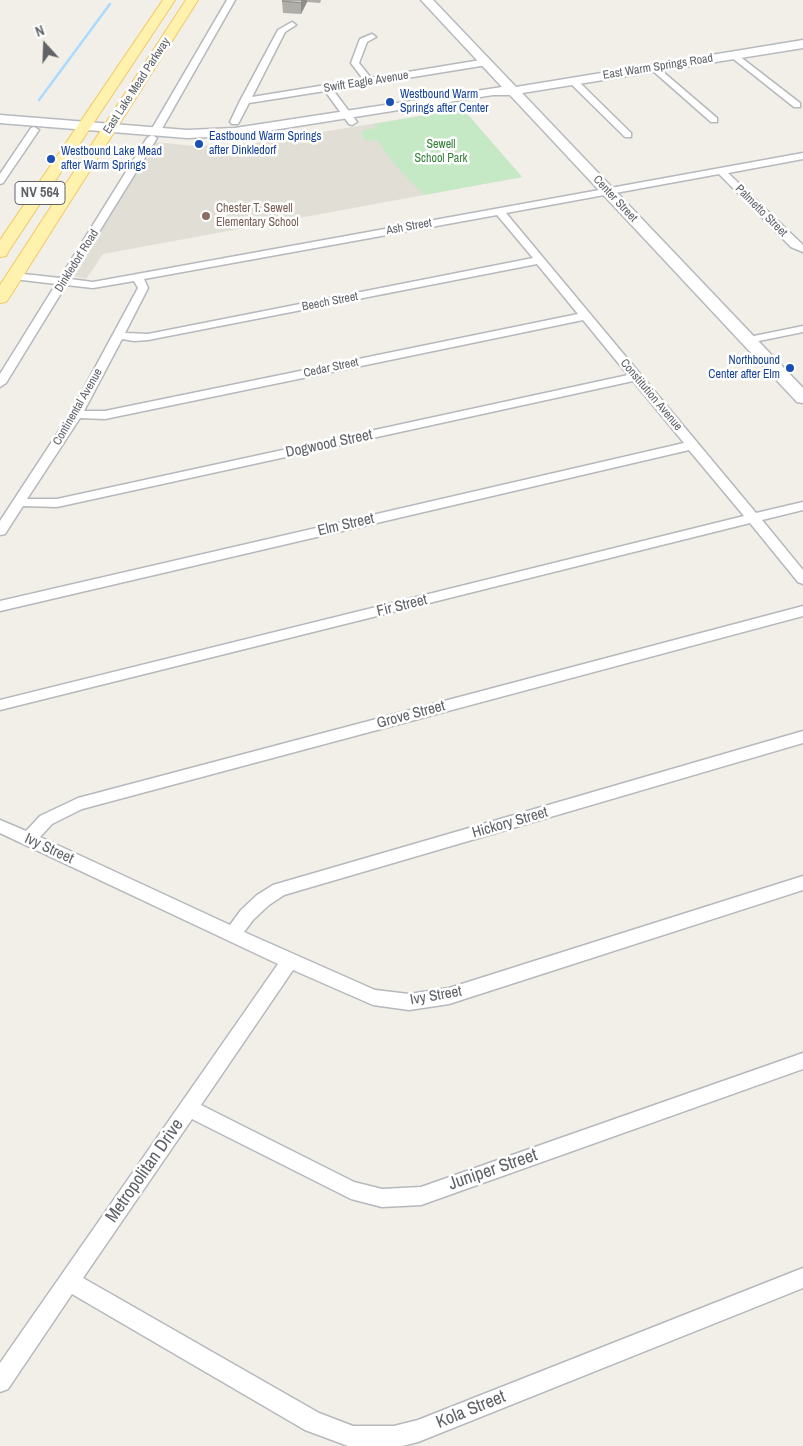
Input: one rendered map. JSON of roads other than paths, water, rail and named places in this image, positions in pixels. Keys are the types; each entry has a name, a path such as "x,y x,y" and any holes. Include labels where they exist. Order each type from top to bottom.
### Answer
{"main road":[{"path":"169,37 164,24 177,5 170,0"},
{"name":"East Lake Mead Parkway","path":"1,250 170,0"},
{"name":"East Lake Mead Parkway","path":"0,298 192,0"}],"street":[{"name":"Dinkledorf Road","path":"0,383 154,135 231,0"},
{"name":"Center Street","path":"427,0 803,398"},
{"path":"234,122 282,30 292,26"},
{"path":"369,82 354,63 363,41 372,37"},
{"name":"East Warm Springs Road","path":"0,120 192,140 235,139 350,119 498,98 514,91 803,44"},
{"path":"734,55 796,105"},
{"name":"Swift Eagle Avenue","path":"245,101 487,62"},
{"path":"655,68 714,120"},
{"path":"573,81 628,135"},
{"path":"327,88 350,119"},
{"name":"East Warm Springs Road","path":"0,128 83,130"},
{"path":"0,181 4,171 34,130"},
{"name":"Ash Street","path":"14,276 93,285 607,190 803,156"},
{"name":"Palmetto Street","path":"721,171 795,245 803,249"},
{"name":"Constitution Avenue","path":"500,211 803,579"},
{"name":"Beech Street","path":"118,335 134,338 148,337 541,260"},
{"name":"Continental Avenue","path":"0,532 76,414 143,288 138,277"},
{"name":"Cedar Street","path":"76,414 105,415 586,316"},
{"path":"748,340 803,328"},
{"name":"Dogwood Street","path":"21,502 38,504 57,503 637,377"},
{"name":"Elm Street","path":"0,606 692,445"},
{"name":"Fir Street","path":"0,704 803,506"},
{"name":"Grove Street","path":"29,839 46,820 78,804 803,611"},
{"name":"Hickory Street","path":"233,934 247,915 263,900 279,890 803,737"},
{"name":"Ivy Street","path":"0,826 290,961 374,997 409,1002 449,996 803,882"},
{"name":"Metropolitan Drive","path":"0,1381 290,961"},
{"name":"Juniper Street","path":"189,1108 351,1190 382,1198 421,1196 803,1061"},
{"name":"Kola Street","path":"68,1281 313,1422 353,1438 394,1437 418,1431 803,1278"}],"waterway":[{"path":"39,100 110,4"}],"place":[{"name":"Westbound Warm Springs after Center","path":"390,102"},
{"name":"Eastbound Warm Springs after Dinkledorf","path":"199,144"},
{"name":"Westbound Lake Mead after Warm Springs","path":"51,159"},
{"name":"Chester T. Sewell Elementary School","path":"206,216"},
{"name":"Northbound Center after Elm","path":"790,368"}],"park label":[{"name":"Sewell School Park","path":"441,152"}]}
